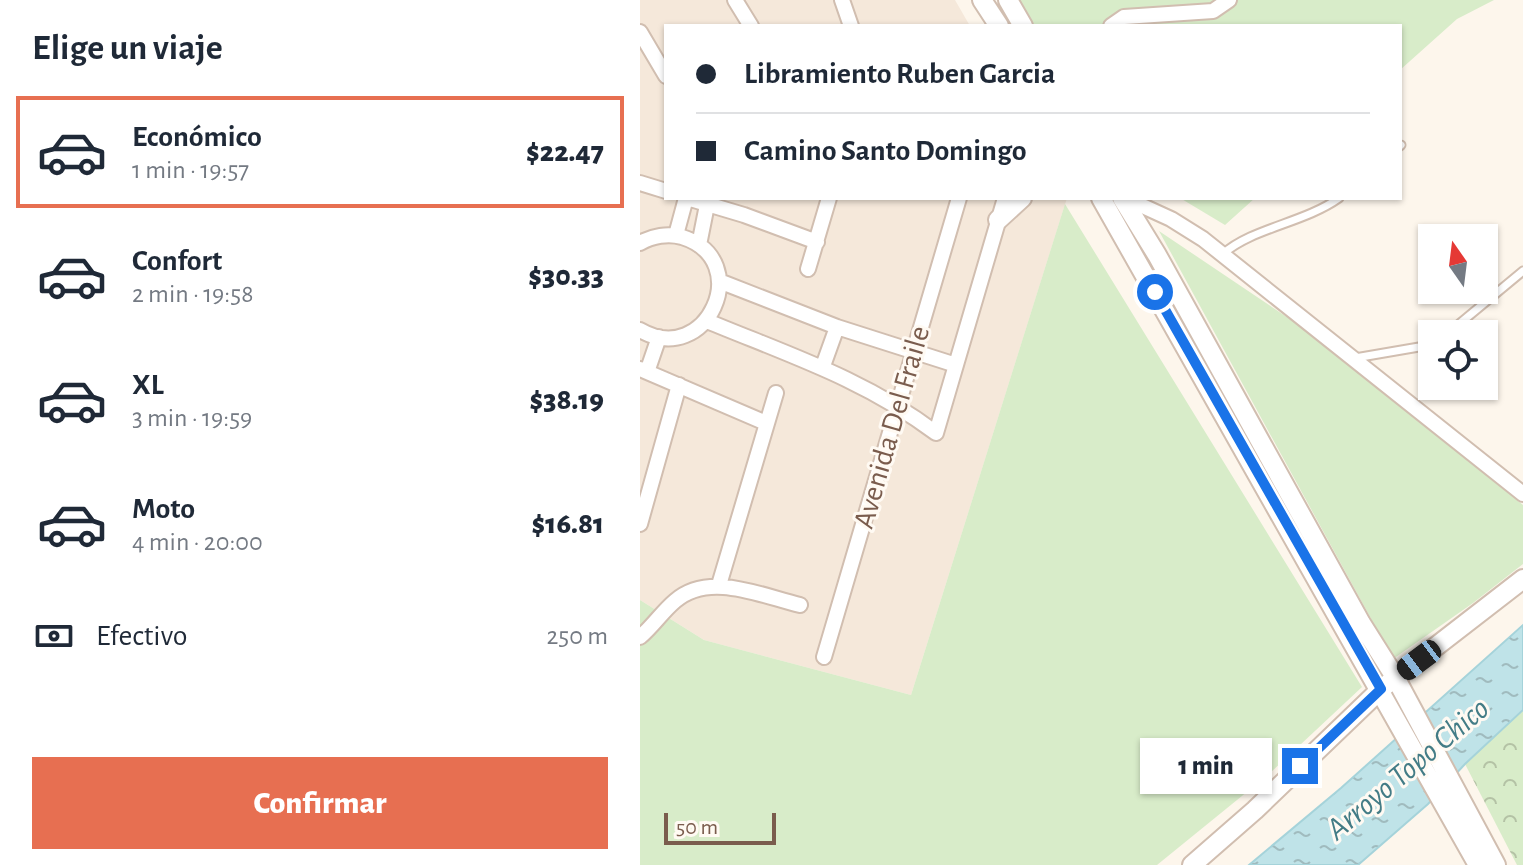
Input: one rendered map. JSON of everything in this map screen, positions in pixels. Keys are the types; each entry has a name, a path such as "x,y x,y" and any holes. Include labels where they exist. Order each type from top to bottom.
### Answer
{"street":[{"path":"735,0 750,24"},
{"path":"842,0 850,24"},
{"path":"982,0 998,24"},
{"path":"1114,24 1124,17 1213,11 1229,0"},
{"path":"640,32 664,73"},
{"path":"640,183 664,190"},
{"path":"676,235 685,200"},
{"path":"692,200 817,242"},
{"path":"736,200 744,215"},
{"path":"808,269 828,200"},
{"name":"Avenida Del Fraile","path":"824,657 958,200"},
{"name":"Avenida Del Fraile","path":"897,405 936,433 1004,200"},
{"path":"998,220 1020,200"},
{"path":"1102,200 1382,689 1400,707 1447,792 1496,865"},
{"path":"1125,200 1361,623 1382,689"},
{"path":"1128,200 1187,229 1223,254 1523,494"},
{"path":"699,245 707,205"},
{"path":"640,243 660,235 676,235 699,245 709,255 719,281 715,309 707,321 684,335 659,337 641,333"},
{"path":"719,281 837,327 956,365"},
{"path":"707,321 823,366 897,405"},
{"path":"823,366 837,327"},
{"path":"659,337 644,371 766,423"},
{"path":"640,524 679,385"},
{"path":"719,585 776,393"},
{"path":"1192,865 1255,810 1382,689 1523,579"},
{"path":"640,637 675,600 699,588 719,585 800,605"},
{"path":"1447,792 1478,865"}],"lane":[{"path":"1223,254 1242,241 1307,216 1335,200"},
{"path":"1464,320 1523,271"},
{"path":"1353,358 1418,347"}],"shaded area":[{"path":"640,0 955,0 969,24 664,24 664,200 1066,200 911,695 704,640 640,600"}],"green space":[{"path":"1018,0 1494,0 1457,19 1402,68 1402,24 1032,24"},
{"path":"1183,200 1253,200 1225,225"},
{"path":"1065,204 1362,687 1269,774 1157,865 640,865 640,600 704,640 911,695"},
{"path":"1159,231 1318,338 1523,505 1523,564 1393,659"},
{"path":"1523,710 1523,865 1517,865 1465,764"}],"water":[{"name":"Arroyo Topo Chico","path":"1523,625 1523,710 1465,764 1428,804 1358,865 1249,865 1341,788"}],"route":[{"path":"1155,292 1381,689 1300,766"}]}
